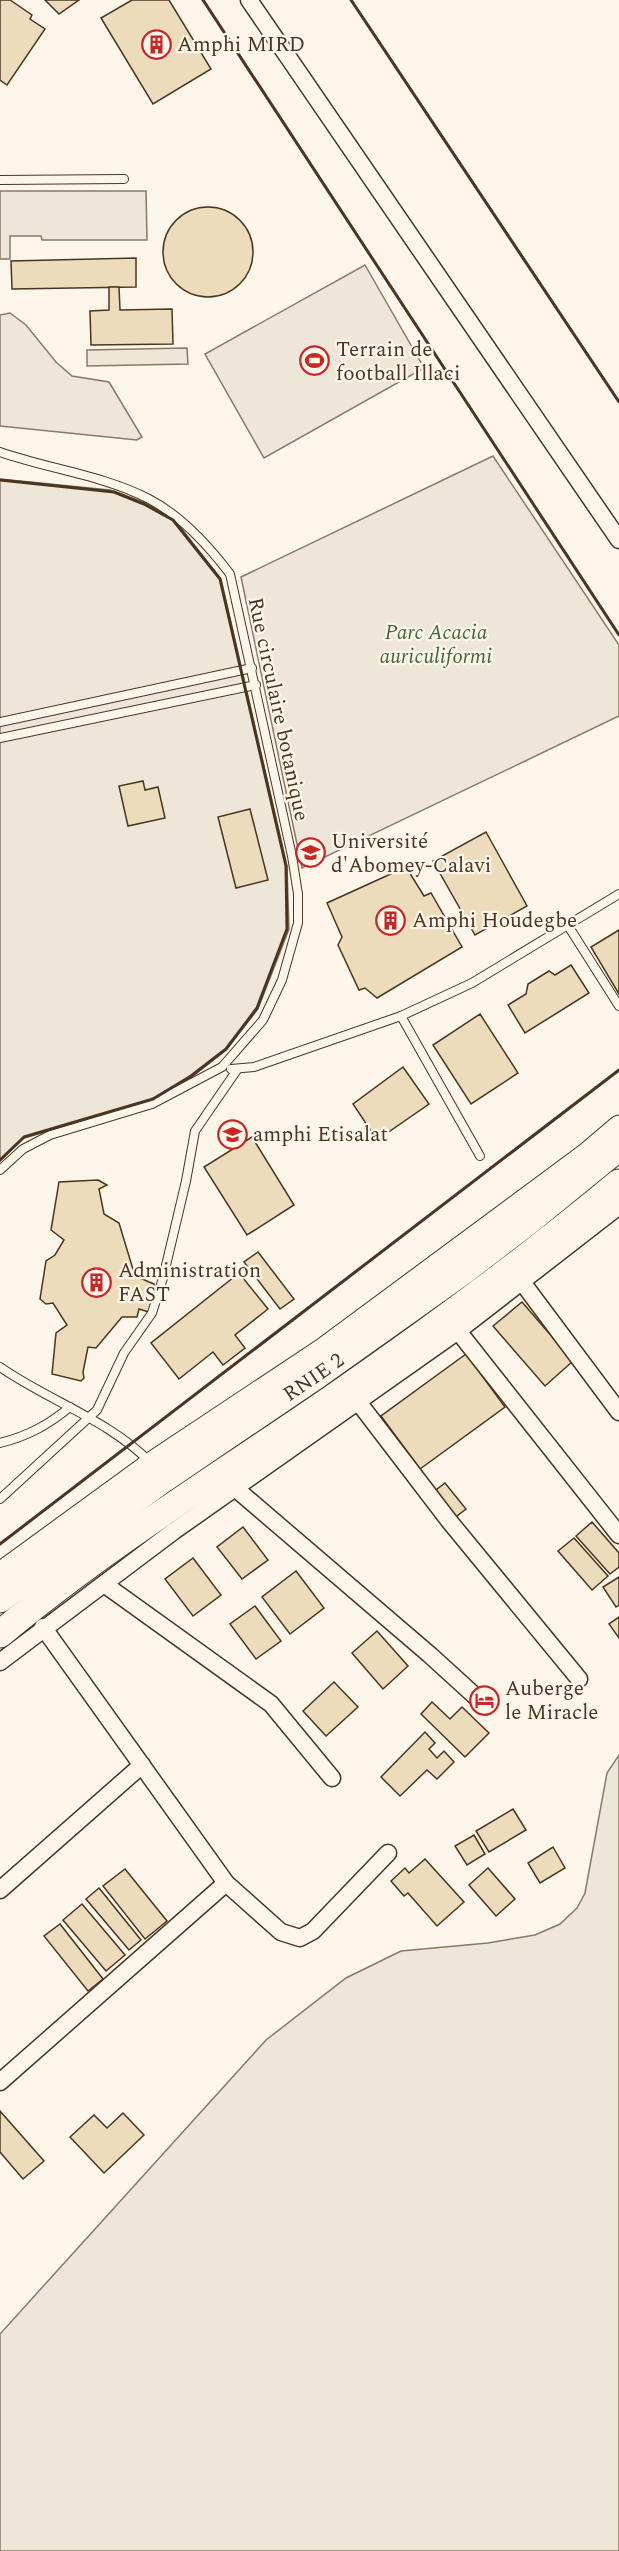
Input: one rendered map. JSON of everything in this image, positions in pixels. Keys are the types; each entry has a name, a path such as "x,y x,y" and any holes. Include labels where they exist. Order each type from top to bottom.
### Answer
{"highway":[{"name":"RNIE 2","path":"0,1599 168,1484 463,1271 619,1147"},
{"name":"RNIE 2","path":"0,1634 168,1484 341,1392 466,1302 619,1183"}],"street":[{"path":"249,0 619,540"},
{"path":"0,1573 168,1484 324,1348 586,1154 619,1126"},
{"path":"0,1662 235,1488 458,1331 619,1206"},
{"path":"522,1282 619,1412"},
{"path":"458,1331 619,1535"},
{"path":"359,1402 450,1522 579,1679"},
{"path":"235,1488 430,1654 486,1706"},
{"path":"104,1584 271,1704 332,1778"},
{"path":"43,1628 226,1883 281,1932 300,1938 313,1931 388,1852"},
{"path":"0,1890 142,1766"},
{"path":"0,2082 226,1883"}],"lane":[{"path":"0,180 124,179"},
{"name":"Rue circulaire botanique","path":"0,452 113,485 149,499 177,517 215,554 230,574 256,685 298,894 298,923 282,980 263,1020 222,1067 152,1104 50,1135 23,1149 0,1170"},
{"path":"0,722 252,668"},
{"path":"0,738 256,685"},
{"path":"222,1067 237,1070 254,1067 400,1016 472,983 619,894"},
{"path":"567,924 619,1006"},
{"path":"400,1016 480,1156"},
{"path":"0,1499 97,1410 124,1353 152,1313 163,1278 186,1181 195,1131 237,1070"},
{"path":"0,1367 21,1382 70,1407 132,1444 168,1484"},
{"path":"0,1443 26,1437 51,1423 70,1407"}],"green space":[{"path":"0,191 146,191 147,240 42,240 41,236 10,236 10,259 0,259"},
{"name":"Terrain de football Illaci","path":"365,265 424,368 264,458 205,354"},
{"path":"10,313 26,325 56,362 72,376 109,382 142,437 137,440 0,426 0,315"},
{"path":"187,348 188,364 87,366 87,350"},
{"name":"Parc Acacia auriculiformi","path":"493,456 619,645 619,716 302,868 241,577"},
{"path":"0,479 110,490 145,503 174,519 221,579 287,866 289,929 258,1009 226,1050 192,1077 153,1100 24,1138 0,1161"},
{"path":"619,1755 619,2551 0,2551 0,2334 266,2040 346,1978 401,1951 488,1943 535,1935 560,1924 577,1908 585,1893 607,1773"}],"building":[{"path":"0,0 10,0 32,15 30,19 45,29 7,85 0,80"},
{"path":"45,0 79,0 59,14"},
{"name":"Amphi MIRD","path":"132,0 169,0 211,69 153,104 101,18"},
{"path":"208,207 225,211 240,220 249,235 253,252 249,269 240,284 225,293 208,297 191,293 176,284 167,269 163,252 167,235 176,220 191,211"},
{"path":"136,258 136,287 12,289 11,261"},
{"path":"109,287 119,287 120,310 172,309 173,344 91,345 90,311 109,310"},
{"path":"143,781 145,790 158,787 165,818 128,826 119,786"},
{"path":"250,809 268,880 236,888 218,817"},
{"path":"486,832 527,906 475,935 433,861"},
{"name":"Amphi Houdegbe","path":"406,867 424,896 431,893 462,947 377,998 365,988 359,990 338,945 342,937 327,903"},
{"path":"619,930 619,994 591,947"},
{"path":"571,965 589,993 525,1033 508,1005 526,994 528,984 549,971 555,975"},
{"path":"480,1014 518,1073 471,1104 433,1045"},
{"path":"403,1067 429,1104 377,1140 353,1104"},
{"name":"amphi Etisalat","path":"252,1137 294,1205 247,1235 204,1167"},
{"name":"Administration FAST","path":"98,1180 107,1185 99,1189 104,1214 119,1223 135,1276 154,1284 155,1301 152,1313 139,1309 137,1317 122,1317 96,1348 88,1347 84,1378 81,1381 52,1374 56,1333 67,1325 53,1303 46,1304 40,1299 46,1261 55,1255 64,1240 51,1230 59,1182"},
{"path":"258,1252 294,1299 280,1309 244,1262"},
{"path":"239,1273 268,1309 235,1335 245,1348 223,1365 213,1352 179,1379 151,1343"},
{"path":"522,1302 573,1361 545,1386 493,1326"},
{"path":"466,1354 505,1407 420,1469 381,1416"},
{"path":"445,1483 466,1509 453,1519 432,1493"},
{"path":"592,1522 619,1553 619,1567 610,1574 576,1536"},
{"path":"243,1527 268,1560 242,1579 217,1547"},
{"path":"574,1538 608,1576 592,1590 558,1551"},
{"path":"193,1558 221,1595 193,1616 165,1579"},
{"path":"296,1571 324,1608 290,1634 262,1597"},
{"path":"619,1577 619,1605 616,1607 603,1587"},
{"path":"255,1606 281,1641 256,1659 230,1624"},
{"path":"619,1617 619,1638 609,1624"},
{"path":"377,1631 408,1666 383,1689 352,1653"},
{"path":"334,1682 358,1707 326,1736 303,1711"},
{"path":"432,1702 450,1719 462,1707 489,1733 465,1757 421,1714"},
{"path":"425,1732 435,1743 429,1749 437,1758 444,1751 454,1762 437,1779 427,1770 400,1796 381,1777"},
{"path":"513,1809 526,1830 489,1852 476,1831"},
{"path":"474,1835 485,1854 467,1865 455,1846"},
{"path":"553,1847 565,1868 540,1883 528,1863"},
{"path":"425,1859 464,1902 437,1926 408,1893 404,1896 391,1881 405,1868 409,1873"},
{"path":"488,1868 515,1899 496,1916 469,1885"},
{"path":"125,1869 167,1921 145,1939 103,1886"},
{"path":"99,1888 141,1940 129,1950 86,1899"},
{"path":"82,1904 125,1955 106,1971 63,1920"},
{"path":"60,1924 103,1979 88,1991 44,1936"},
{"path":"0,2111 44,2161 23,2179 0,2152"},
{"path":"123,2113 144,2135 104,2173 70,2137 94,2115 107,2128"}],"wall":[{"path":"203,0 619,635"},
{"path":"351,0 619,402"},
{"path":"0,480 114,492 144,504 173,520 220,579 286,866 287,929 257,1008 226,1049 191,1076 153,1099 24,1137 0,1160"},
{"path":"0,1544 619,1070"}],"place":[{"name":"Amphi MIRD","path":"156,44"},
{"name":"Terrain de football Illaci","path":"315,361"},
{"name":"Université d'Abomey-Calavi","path":"310,853"},
{"name":"Amphi Houdegbe","path":"391,920"},
{"name":"amphi Etisalat","path":"232,1134"},
{"name":"Administration FAST","path":"97,1282"},
{"name":"Auberge le Miracle","path":"484,1700"}]}
